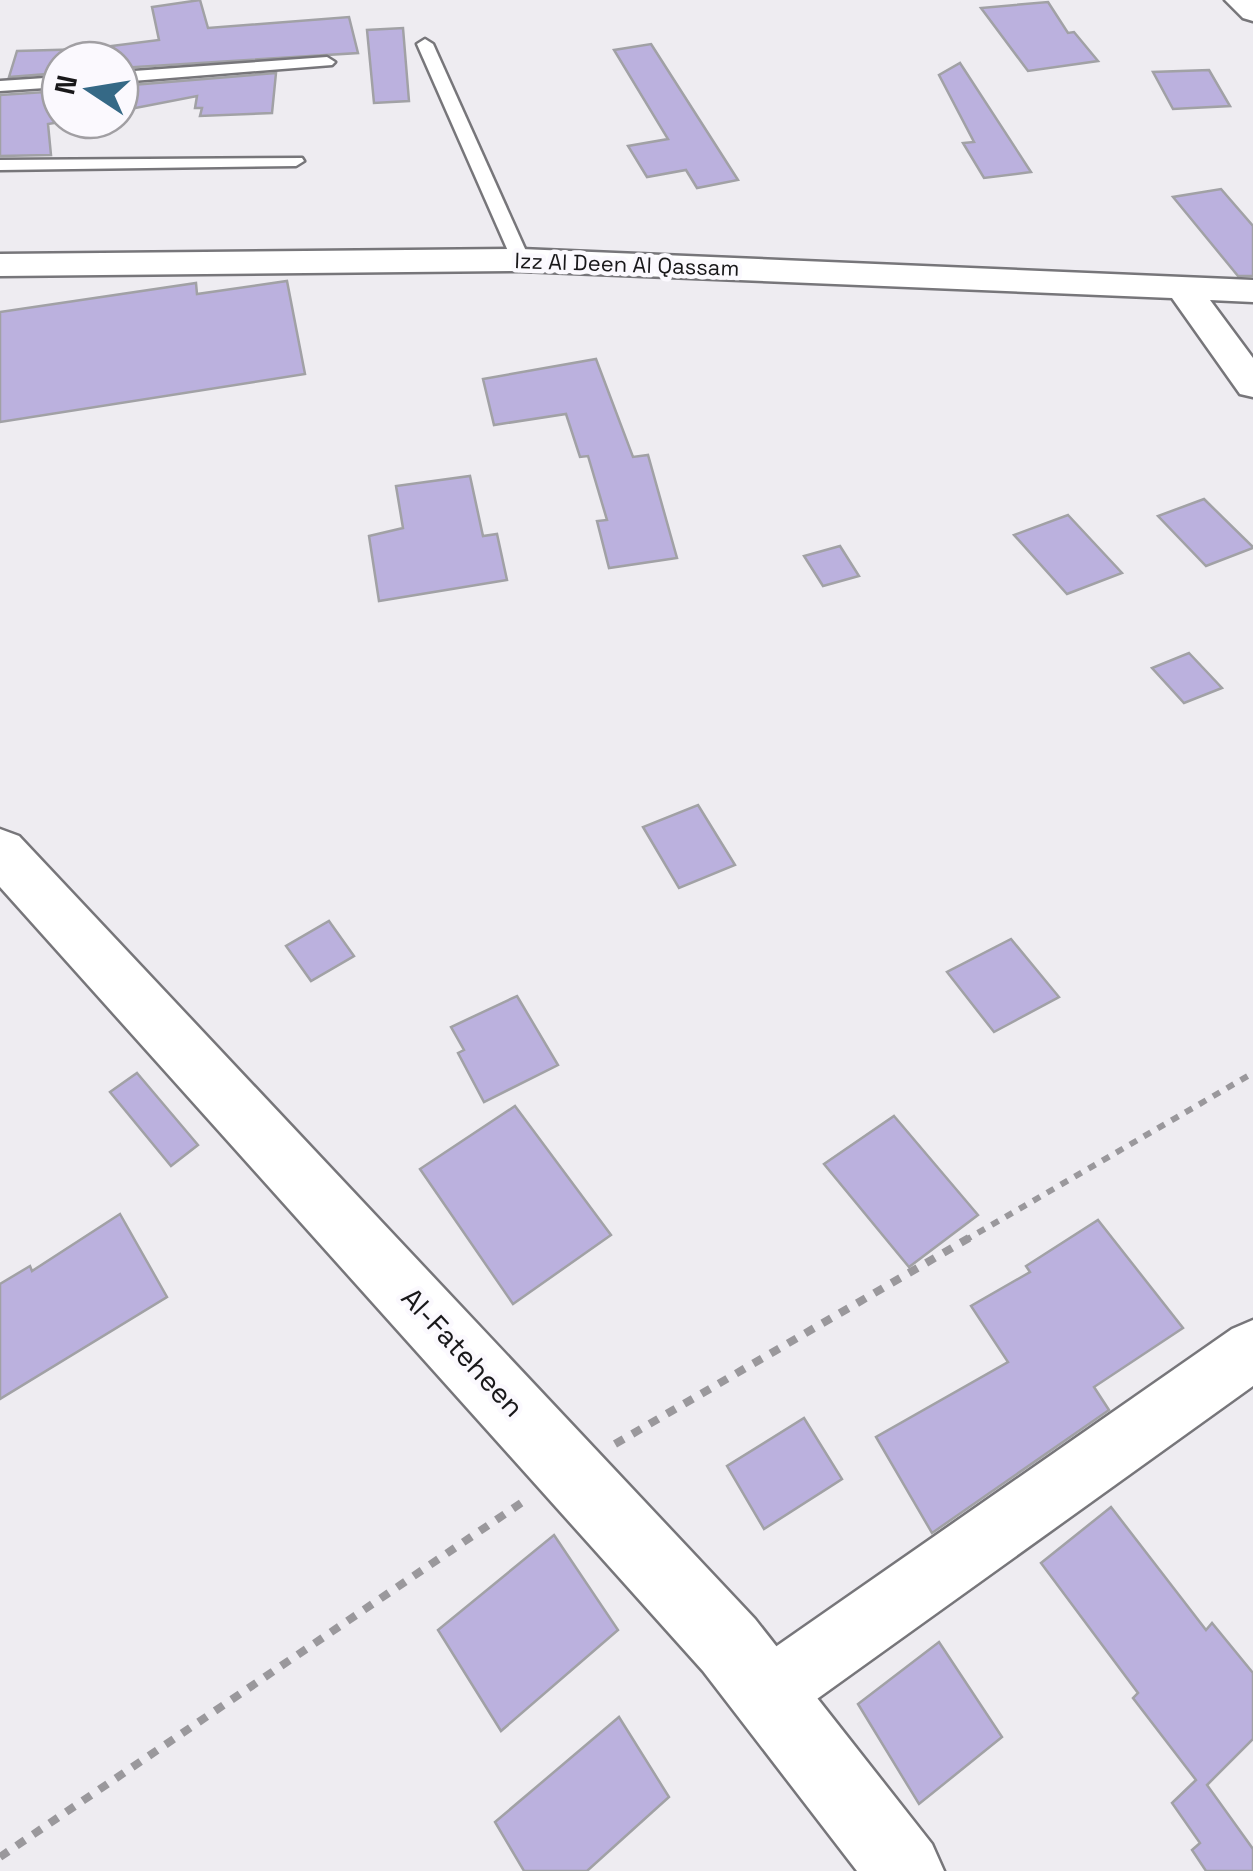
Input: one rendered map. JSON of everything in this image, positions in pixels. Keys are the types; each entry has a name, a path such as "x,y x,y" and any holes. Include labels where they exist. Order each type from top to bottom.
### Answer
{"street":[{"path":"1240,0 1253,12"},
{"name":"Izz Al Deen Al Qassam","path":"0,265 521,260 1253,290"},
{"path":"1182,288 1253,384"},
{"name":"Al-Fateheen","path":"0,851 729,1645 904,1871"},
{"path":"765,1695 1253,1350"}],"lane":[{"path":"425,44 521,260"},
{"path":"140,76 328,62"},
{"path":"0,86 40,83"},
{"path":"0,164 296,161"}],"building":[{"path":"200,0 208,28 349,17 358,53 140,67 140,42 159,40 152,7"},
{"path":"1048,2 1068,33 1074,32 1098,61 1028,71 981,8"},
{"path":"403,28 409,101 374,103 367,30"},
{"path":"651,44 738,180 697,188 686,170 647,177 628,146 668,139 614,50"},
{"path":"40,50 40,75 9,77 17,51"},
{"path":"960,63 1031,172 984,178 963,143 974,142 939,75"},
{"path":"1209,70 1230,106 1173,109 1153,72"},
{"path":"276,73 272,113 200,116 202,108 195,108 197,96 140,107 140,84"},
{"path":"40,92 40,140 50,140 51,155 0,156 0,95"},
{"path":"1221,189 1253,226 1253,276 1238,276 1173,197"},
{"path":"287,281 305,374 0,422 0,312 196,283 197,294"},
{"path":"596,359 633,457 648,455 677,558 609,568 597,521 607,520 588,456 580,457 566,414 494,425 483,379"},
{"path":"470,476 483,536 497,534 507,580 379,601 369,536 403,528 396,486"},
{"path":"1204,499 1253,548 1206,566 1158,516"},
{"path":"1068,515 1122,573 1067,594 1014,535"},
{"path":"840,546 859,576 823,586 804,556"},
{"path":"1189,653 1222,688 1184,703 1152,668"},
{"path":"698,805 735,865 679,888 643,827"},
{"path":"329,921 354,956 311,981 286,946"},
{"path":"1011,939 1059,997 994,1032 947,972"},
{"path":"517,996 558,1065 484,1102 458,1053 464,1050 451,1027"},
{"path":"137,1073 198,1145 171,1166 110,1092"},
{"path":"515,1106 611,1235 513,1304 420,1169"},
{"path":"894,1116 978,1215 909,1267 824,1164"},
{"path":"120,1214 167,1297 0,1399 0,1284 30,1266 32,1271"},
{"path":"1098,1220 1183,1328 1094,1387 1109,1410 932,1533 876,1437 1008,1362 971,1306 1030,1272 1026,1266"},
{"path":"804,1418 842,1479 764,1529 727,1466"},
{"path":"1111,1507 1206,1630 1212,1623 1253,1673 1253,1739 1207,1785 1253,1849 1253,1871 1206,1871 1192,1850 1200,1843 1172,1803 1196,1780 1133,1698 1138,1693 1041,1563"},
{"path":"554,1535 618,1630 501,1731 438,1630"},
{"path":"939,1642 1002,1737 919,1804 858,1704"},
{"path":"619,1717 669,1797 587,1871 524,1871 495,1822"}]}
